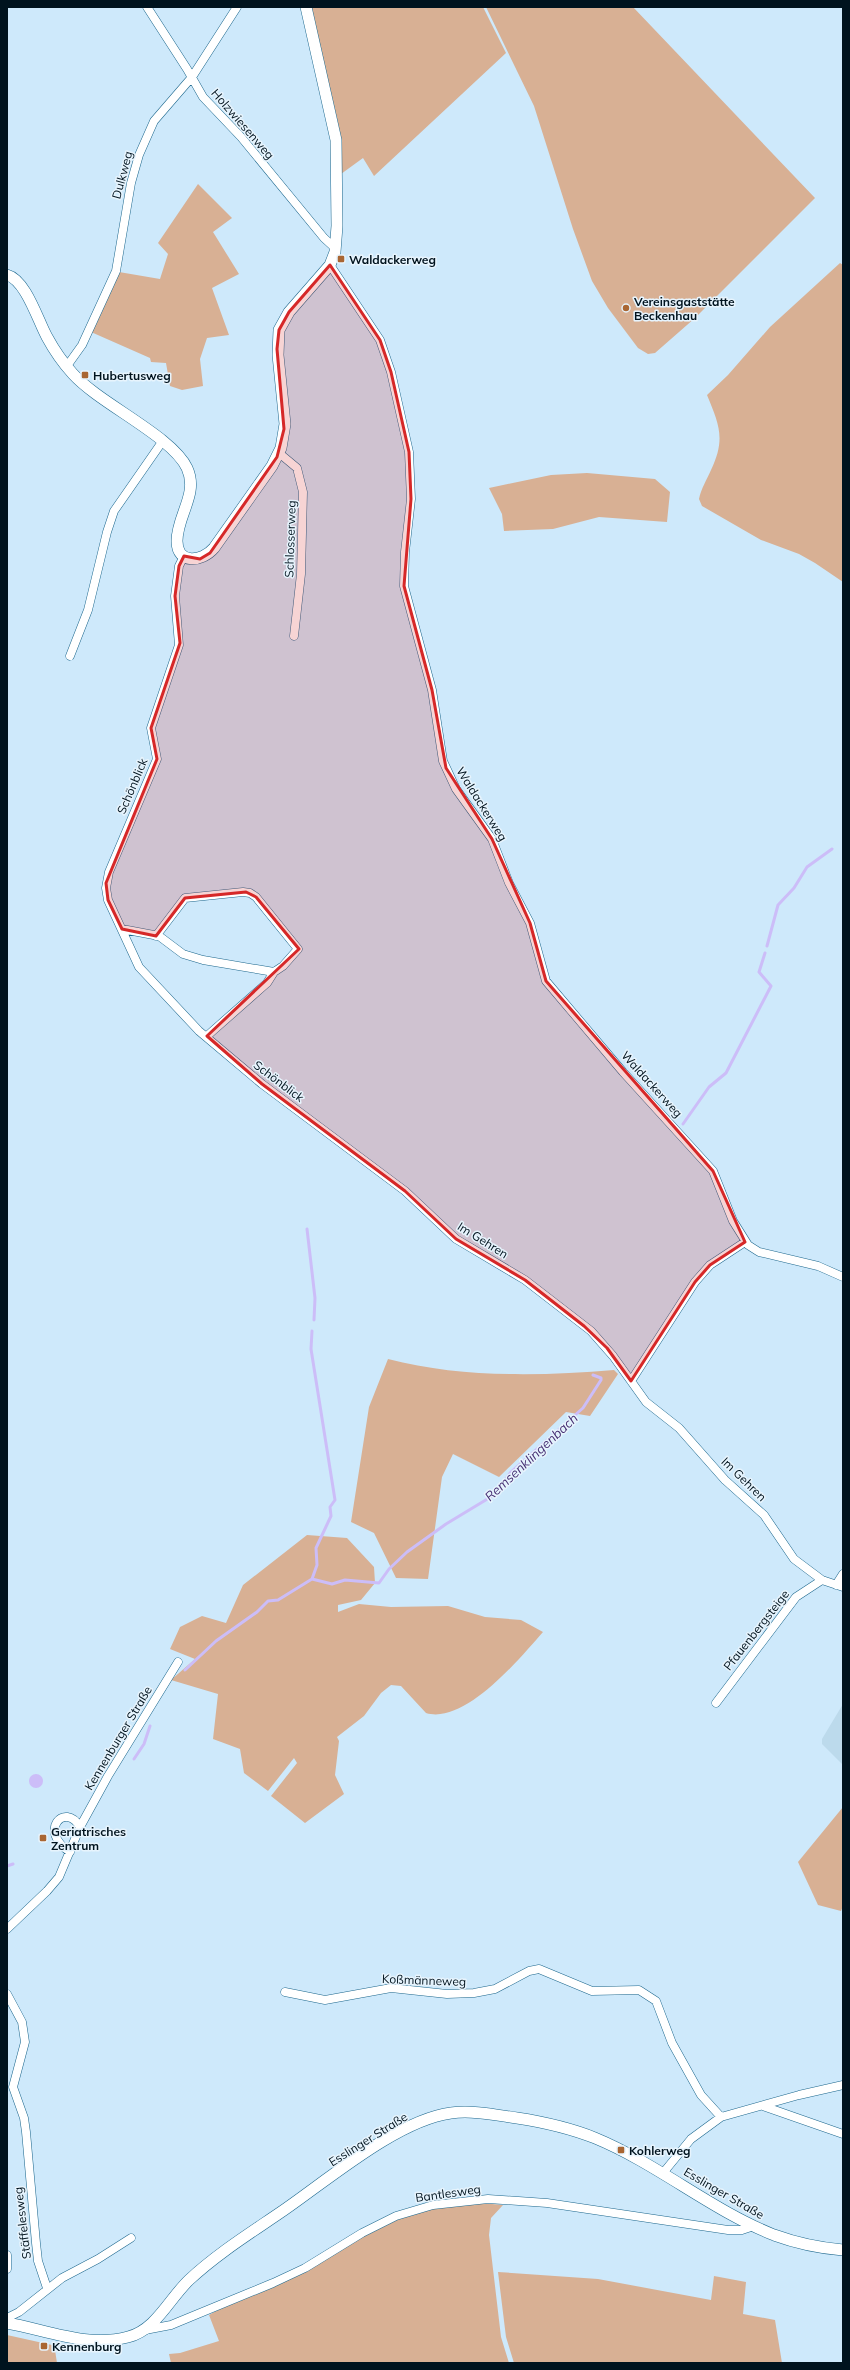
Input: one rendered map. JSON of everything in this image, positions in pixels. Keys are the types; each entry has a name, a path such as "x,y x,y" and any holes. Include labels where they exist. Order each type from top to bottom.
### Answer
{"street":[{"name":"Holzwiesenweg","path":"146,7 192,77 205,100 241,137 324,238 335,248"},
{"name":"Dulkweg","path":"67,366 82,345 116,271 131,183 141,149 154,121 192,77 238,7"},
{"path":"7,275 16,279 23,288 47,336 67,366 87,387 162,442 184,462 190,478 189,499 177,539 178,547 184,556 192,559 200,559 210,553 256,489 279,453 284,424 277,348 279,330 289,312 330,265 335,248 336,140 306,7"},
{"name":"Waldackerweg","path":"330,265 380,340 391,372 408,452 411,499 404,552 404,586 432,690 440,748 446,768 456,789 492,839 509,882 530,922 542,971 549,986 713,1171 733,1221 745,1242 759,1252 812,1264 843,1277"},
{"path":"70,656 88,610 105,538 114,511 162,442"},
{"name":"Schlosserweg","path":"279,453 297,468 303,492 301,574 294,636"},
{"name":"Schönblick","path":"184,556 179,566 175,596 180,645 151,728 157,759 107,880 108,900 142,971 166,998 262,1084 316,1124"},
{"path":"156,936 185,898 246,892 256,897 298,949 283,966 274,972 266,983 207,1036"},
{"path":"122,929 156,936 183,954 203,960 274,972"},
{"name":"Im Gehren","path":"316,1124 405,1191 456,1239 525,1280 584,1326 607,1348 646,1402 679,1428 725,1480 764,1515 794,1559 822,1580 840,1586"},
{"path":"631,1381 695,1282 710,1265 745,1242"},
{"path":"840,1586 843,1574"},
{"name":"Pfauenbergsteige","path":"716,1703 796,1597 822,1580"},
{"name":"Kennenburger Straße","path":"7,1929 52,1886 62,1872 80,1827 120,1755 178,1662"},
{"path":"70,1852 58,1843 54,1833 54,1826 60,1819 70,1817 75,1819 80,1827"},
{"name":"Koßmänneweg","path":"285,1992 325,2000 391,1988 447,1994 474,1994 495,1989 529,1971 537,1969 545,1970 592,1991 639,1990 656,2001 672,2042 701,2095 721,2117"},
{"name":"Stäffelesweg","path":"7,1994 22,2022 25,2042 12,2087 25,2122 38,2261 47,2288"},
{"path":"662,2173 691,2139 721,2117 762,2105 843,2085"},
{"path":"762,2105 843,2134"},
{"name":"Esslinger Straße","path":"7,2323 92,2340 123,2338 145,2330 187,2282 219,2256 372,2149 400,2133 437,2116 456,2113 489,2114 564,2128 602,2141 662,2173 754,2226 796,2242 843,2250"},
{"name":"Bantlesweg","path":"145,2330 171,2325 273,2283 305,2268 353,2239 396,2216 433,2204 488,2200 547,2203 728,2230 740,2231 754,2226"},
{"path":"7,2318 19,2312 47,2288 131,2238"},
{"path":"7,2255 7,2269"}],"highlighted area":[{"path":"330,265 380,340 391,372 409,452 411,499 404,586 432,690 446,768 492,839 530,923 546,981 713,1171 745,1242 710,1265 695,1282 631,1381 607,1348 584,1326 525,1280 456,1239 405,1191 262,1084 207,1036 299,949 256,897 246,892 185,898 156,936 122,929 108,900 106,883 157,759 151,728 180,643 175,596 179,566 184,556 200,559 210,553 277,457 284,429 277,349 279,330 289,312"}],"shaded area":[{"path":"310,7 483,7 506,53 374,176 363,158 341,174 338,123"},
{"path":"486,7 633,7 815,198 695,318 655,353 648,354 638,348 608,308 592,281 573,229 534,106"},
{"path":"198,184 232,218 213,232 239,274 212,288 229,335 207,338 200,359 203,386 182,390 170,386 166,363 151,362 150,358 91,332 119,272 160,279 168,254 158,243"},
{"path":"840,263 843,265 843,582 799,554 761,540 702,506 699,499 716,459 719,440 719,432 715,415 707,395 728,375 770,327"},
{"path":"587,473 655,479 670,492 667,522 599,517 553,529 504,531 502,514 489,488 551,475"},
{"path":"388,1359 443,1370 501,1374 614,1370 618,1374 590,1416 566,1412 499,1477 453,1454 442,1477 428,1579 396,1578 374,1533 351,1522 369,1407"},
{"path":"307,1535 347,1538 374,1567 375,1583 361,1600 338,1605 338,1612 359,1604 391,1607 448,1606 485,1617 521,1620 543,1632 490,1687 474,1700 458,1709 441,1714 426,1713 401,1686 391,1685 381,1693 364,1716 337,1737 339,1741 335,1775 344,1794 305,1823 271,1796 297,1763 294,1758 268,1791 244,1773 240,1749 213,1739 218,1694 171,1680 195,1659 170,1649 180,1627 202,1616 226,1623 243,1585"},
{"path":"843,1704 843,1765 822,1744 822,1739"},
{"path":"33,1774 39,1774 43,1778 43,1784 39,1788 33,1788 29,1784 29,1778"},
{"path":"843,1807 843,1906 841,1911 818,1905 798,1862"},
{"path":"481,2203 503,2205 491,2218 489,2235 501,2337 509,2363 171,2363 169,2354 180,2353 219,2341 209,2315 223,2307 397,2218 417,2211"},
{"path":"498,2272 598,2279 711,2300 714,2276 746,2282 743,2314 775,2320 782,2363 514,2363 506,2337"},
{"path":"7,2335 52,2345 55,2350 57,2363 7,2363"}],"waterway":[{"name":"Remsenklingenbach","path":"767,946 778,905 794,888 807,867 832,849"},
{"name":"Remsenklingenbach","path":"683,1124 709,1087 726,1073 771,986 759,972 765,953"},
{"path":"307,1229 315,1298 314,1320"},
{"path":"312,1331 311,1349 335,1500 330,1507 331,1516 316,1548 317,1565 312,1579"},
{"name":"Remsenklingenbach","path":"185,1670 216,1641 257,1612 268,1601 278,1600 312,1579 332,1584 345,1580 379,1583 389,1569 407,1552 446,1524 494,1495 511,1472 583,1408 601,1380 601,1378 593,1375"},
{"name":"Remsenklingenbach","path":"134,1759 144,1744 150,1726"},
{"name":"Remsenklingenbach","path":"7,1866 13,1864"}],"place":[{"name":"Waldackerweg","path":"341,259"},
{"name":"Vereinsgaststätte Beckenhau","path":"626,308"},
{"name":"Hubertusweg","path":"85,375"},
{"name":"Geriatrisches Zentrum","path":"43,1838"},
{"name":"Kohlerweg","path":"621,2150"},
{"name":"Kennenburg","path":"44,2346"}]}
